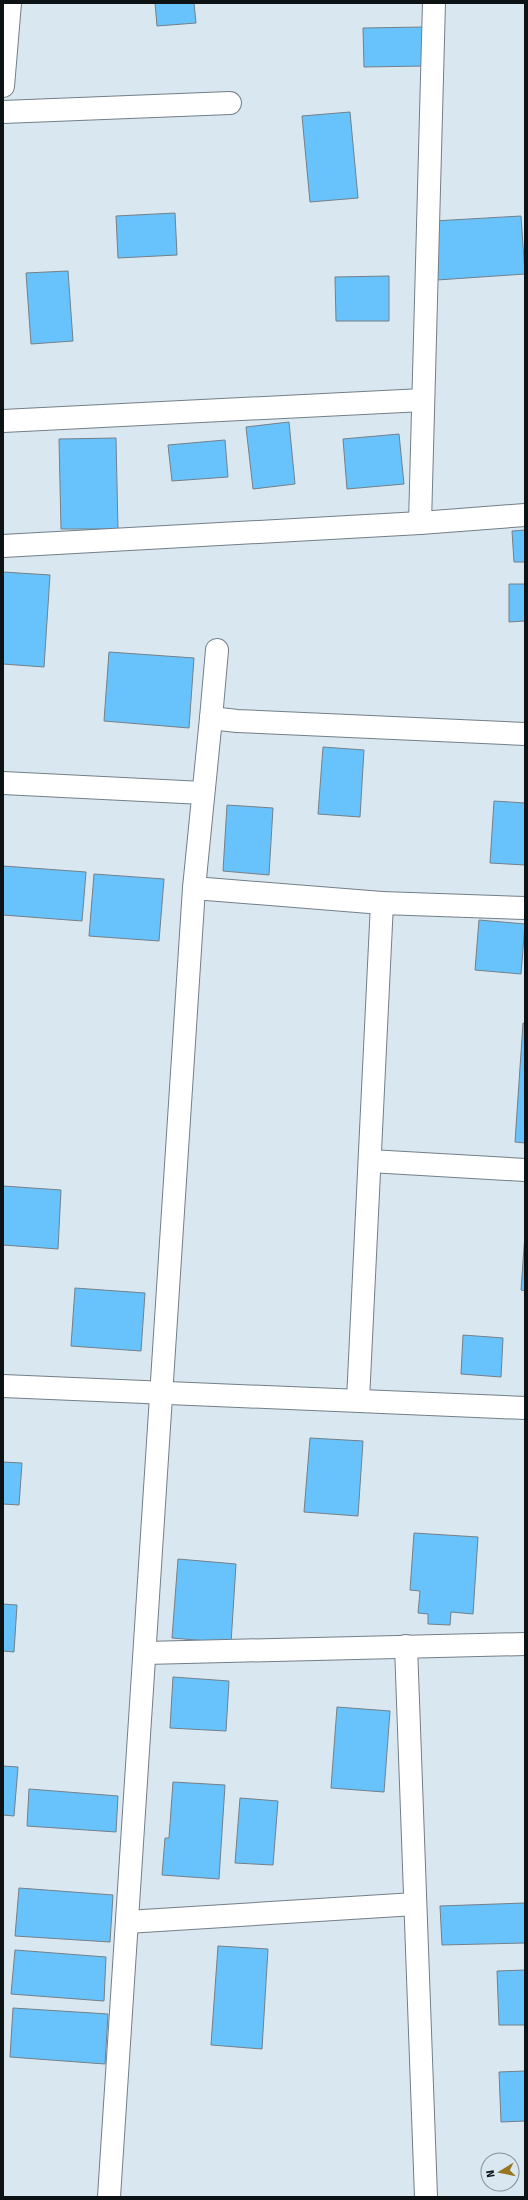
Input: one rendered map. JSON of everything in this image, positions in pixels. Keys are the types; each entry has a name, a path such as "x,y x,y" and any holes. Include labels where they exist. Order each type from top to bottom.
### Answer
{"street":[{"path":"3,86 10,3"},
{"path":"420,523 434,3"},
{"path":"3,112 230,103"},
{"path":"3,421 424,400"},
{"path":"3,546 420,523 525,515"},
{"path":"109,2197 194,888 217,650"},
{"path":"211,718 237,722 525,734"},
{"path":"3,783 203,793"},
{"path":"194,888 382,903 525,908"},
{"path":"358,1400 382,903"},
{"path":"370,1161 525,1170"},
{"path":"3,1386 525,1408"},
{"path":"145,1652 525,1644"},
{"path":"406,1646 426,2197"},
{"path":"127,1922 415,1904"}],"building":[{"path":"155,3 194,3 196,23 157,26"},
{"path":"425,27 425,66 364,67 363,28"},
{"path":"350,112 358,198 310,202 302,116"},
{"path":"175,213 177,255 118,258 116,216"},
{"path":"521,216 525,274 437,280 434,221"},
{"path":"68,271 73,341 31,344 26,273"},
{"path":"389,276 389,321 336,321 335,277"},
{"path":"289,422 295,484 253,489 246,427"},
{"path":"399,434 404,484 347,489 343,439"},
{"path":"116,438 118,529 61,529 59,439"},
{"path":"225,440 228,477 172,481 168,445"},
{"path":"525,530 525,562 514,562 512,531"},
{"path":"3,572 50,575 44,667 3,664"},
{"path":"509,584 525,584 525,621 509,622"},
{"path":"109,652 194,658 189,728 104,721"},
{"path":"323,747 364,750 360,817 318,814"},
{"path":"494,801 525,803 525,865 490,863"},
{"path":"227,805 273,808 269,875 223,871"},
{"path":"3,866 86,872 82,921 3,915"},
{"path":"94,874 164,879 159,941 89,936"},
{"path":"479,920 525,924 521,974 475,970"},
{"path":"523,1023 525,1023 525,1143 515,1142"},
{"path":"3,1186 61,1190 58,1249 3,1245"},
{"path":"525,1234 525,1291 521,1290"},
{"path":"75,1288 145,1293 141,1351 71,1346"},
{"path":"463,1335 503,1338 501,1377 461,1374"},
{"path":"310,1438 363,1441 358,1516 304,1512"},
{"path":"3,1462 22,1463 19,1505 3,1504"},
{"path":"414,1533 478,1537 473,1614 451,1612 450,1625 428,1624 428,1614 418,1613 420,1591 410,1590"},
{"path":"178,1559 236,1564 231,1643 172,1638"},
{"path":"3,1604 17,1605 14,1652 3,1651"},
{"path":"173,1677 229,1681 226,1731 170,1728"},
{"path":"337,1707 390,1711 384,1792 331,1788"},
{"path":"3,1766 18,1767 14,1816 3,1815"},
{"path":"173,1782 225,1785 219,1879 162,1875 165,1838 169,1838"},
{"path":"29,1789 118,1796 116,1832 27,1826"},
{"path":"240,1798 278,1801 273,1865 235,1863"},
{"path":"19,1888 113,1895 110,1942 15,1936"},
{"path":"525,1903 525,1943 442,1945 440,1906"},
{"path":"218,1946 268,1949 262,2049 211,2045"},
{"path":"15,1950 106,1957 104,2001 11,1994"},
{"path":"525,1970 525,2025 499,2025 497,1971"},
{"path":"13,2008 108,2014 105,2064 10,2057"},
{"path":"525,2071 525,2121 501,2122 499,2072"}]}
